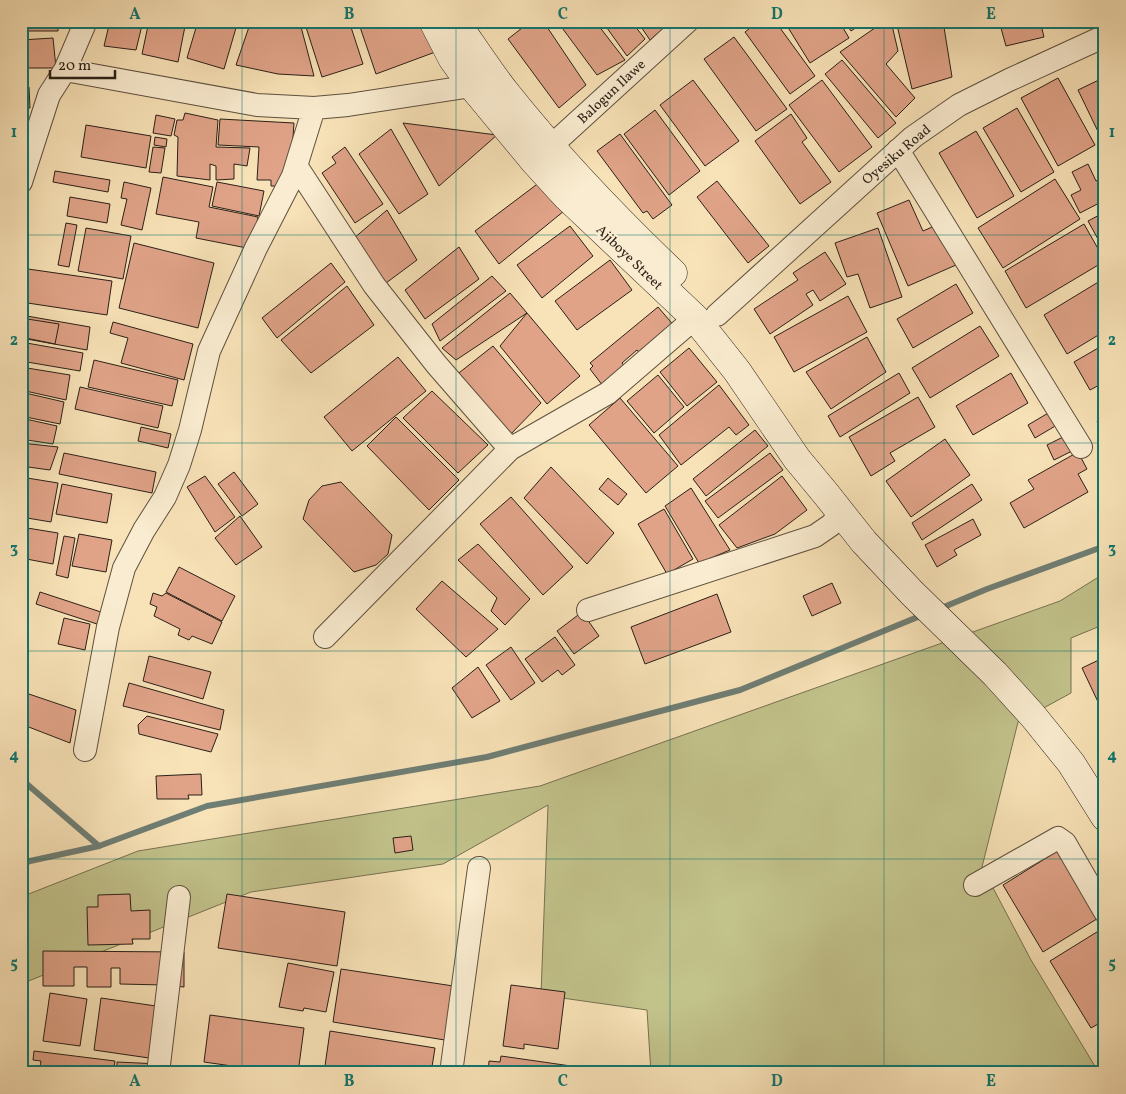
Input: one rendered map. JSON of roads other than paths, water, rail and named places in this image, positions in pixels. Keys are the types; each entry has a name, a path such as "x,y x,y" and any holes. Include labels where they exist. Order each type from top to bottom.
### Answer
{"street":[{"path":"21,182 50,95 65,70 86,21"},
{"name":"Ajiboye Street","path":"433,21 452,58 472,86 543,153"},
{"name":"Ajiboye Street","path":"455,21 505,91 543,153 566,196 706,317 737,372 797,460 864,542 912,593 995,674 1033,716 1071,763 1105,817"},
{"name":"Balogun Ilawe","path":"543,153 688,21"},
{"name":"Oyesiku Road","path":"326,637 510,449 608,393 706,317 913,137 959,105 1008,80 1104,39"},
{"path":"65,70 257,105 314,108 348,106 472,86"},
{"path":"84,750 108,627 124,568 164,497 179,465 190,430 209,351 256,248 293,176 314,108"},
{"path":"898,150 1080,447"},
{"path":"296,167 374,285 436,364 510,449"},
{"path":"588,610 815,536 831,525 839,510"},
{"path":"975,885 1058,838 1066,843 1105,912"},
{"path":"451,1073 479,868"},
{"path":"158,1073 179,897"}],"waterway":[{"path":"939,609 987,589 1105,546"},
{"path":"21,866 30,861 99,846 207,806 487,757 740,690 925,614"},
{"path":"21,779 99,846"}]}
